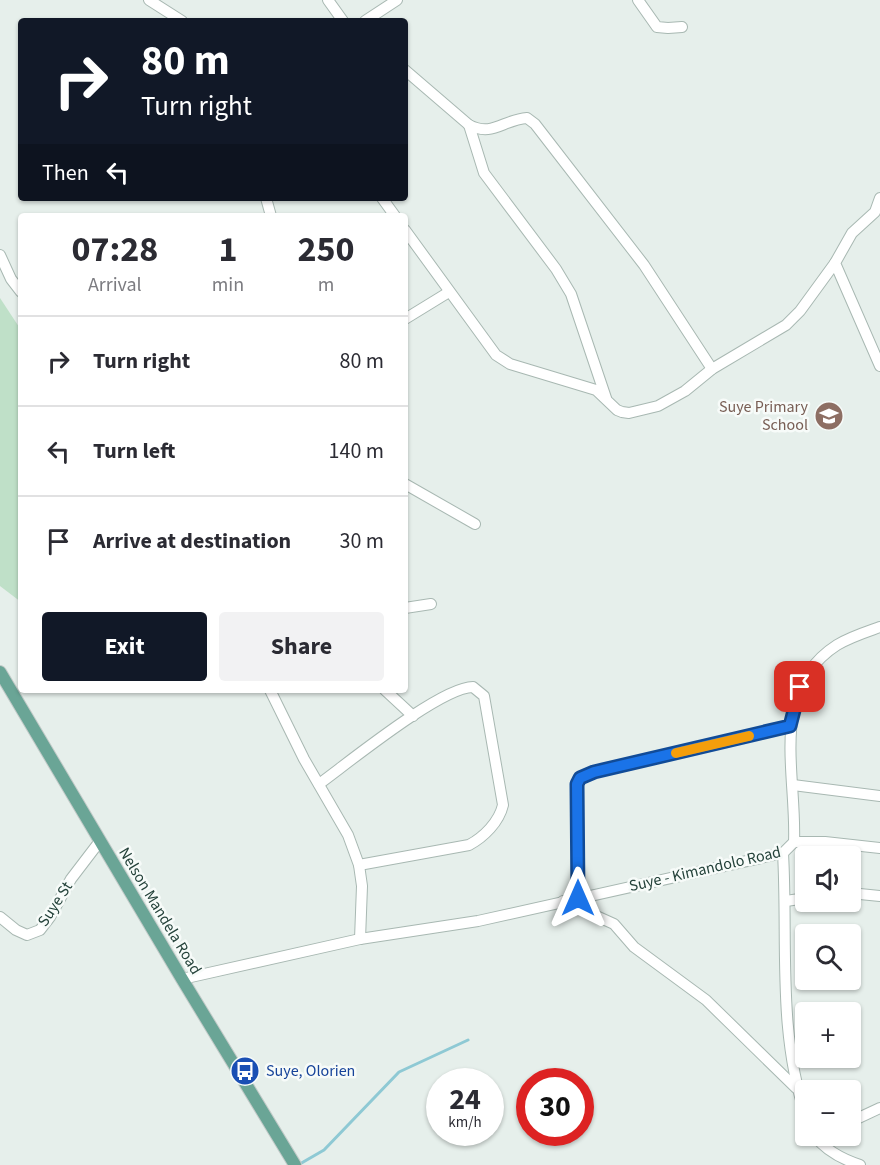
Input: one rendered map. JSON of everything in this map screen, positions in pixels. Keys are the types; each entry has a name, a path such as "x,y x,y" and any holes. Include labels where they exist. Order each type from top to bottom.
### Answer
{"main road":[{"name":"Nelson Mandela Road","path":"0,672 295,1165"}],"street":[{"path":"149,0 177,18"},
{"path":"328,0 340,18"},
{"path":"370,18 397,0"},
{"path":"638,0 657,27 682,27"},
{"path":"408,73 469,125 487,131 514,119 527,118 535,124 644,265 712,369"},
{"path":"469,125 484,173 556,269 571,294 606,399"},
{"path":"408,235 496,355 510,364 585,385 596,390 617,410 629,413 658,406 685,391 712,369 786,325 800,311 835,263 852,233 875,212 880,198"},
{"path":"0,255 11,279 18,288"},
{"path":"835,263 878,354 880,366"},
{"path":"408,317 449,292"},
{"path":"408,486 475,524"},
{"path":"408,608 431,604"},
{"name":"Suye - Kimandolo Road","path":"182,979 360,939 478,921 783,853 794,842 790,726 800,687 814,666 836,646 880,627"},
{"path":"319,784 430,704 466,687 473,687 484,696 503,805 501,813 483,836 469,845 359,865"},
{"path":"271,693 288,729 348,835 359,865 362,886 360,939"},
{"path":"388,693 413,716"},
{"path":"578,898 577,784 580,778 594,772 790,726"},
{"path":"793,785 880,796"},
{"name":"Suye St","path":"0,917 16,930 27,935 40,930 76,871 100,842"},
{"path":"794,842 880,848"},
{"path":"783,853 786,901 785,1009 795,1081"},
{"path":"861,894 880,896"},
{"path":"786,901 795,899"},
{"path":"563,901 614,924 634,947 706,1000 795,1087"},
{"path":"861,1117 880,1108"},
{"path":"824,1146 847,1161 860,1165"}],"green space":[{"path":"0,298 18,325 18,600 0,586"}],"waterway":[{"path":"298,1165 324,1150 399,1072 468,1040"}],"slow traffic":[{"path":"676,753 749,736"}],"place":[{"name":"Suye Primary School","path":"829,416"},
{"name":"Suye, Olorien","path":"245,1071"}],"route":[{"path":"578,898 577,784 580,778 594,772 790,726 800,687"}]}
